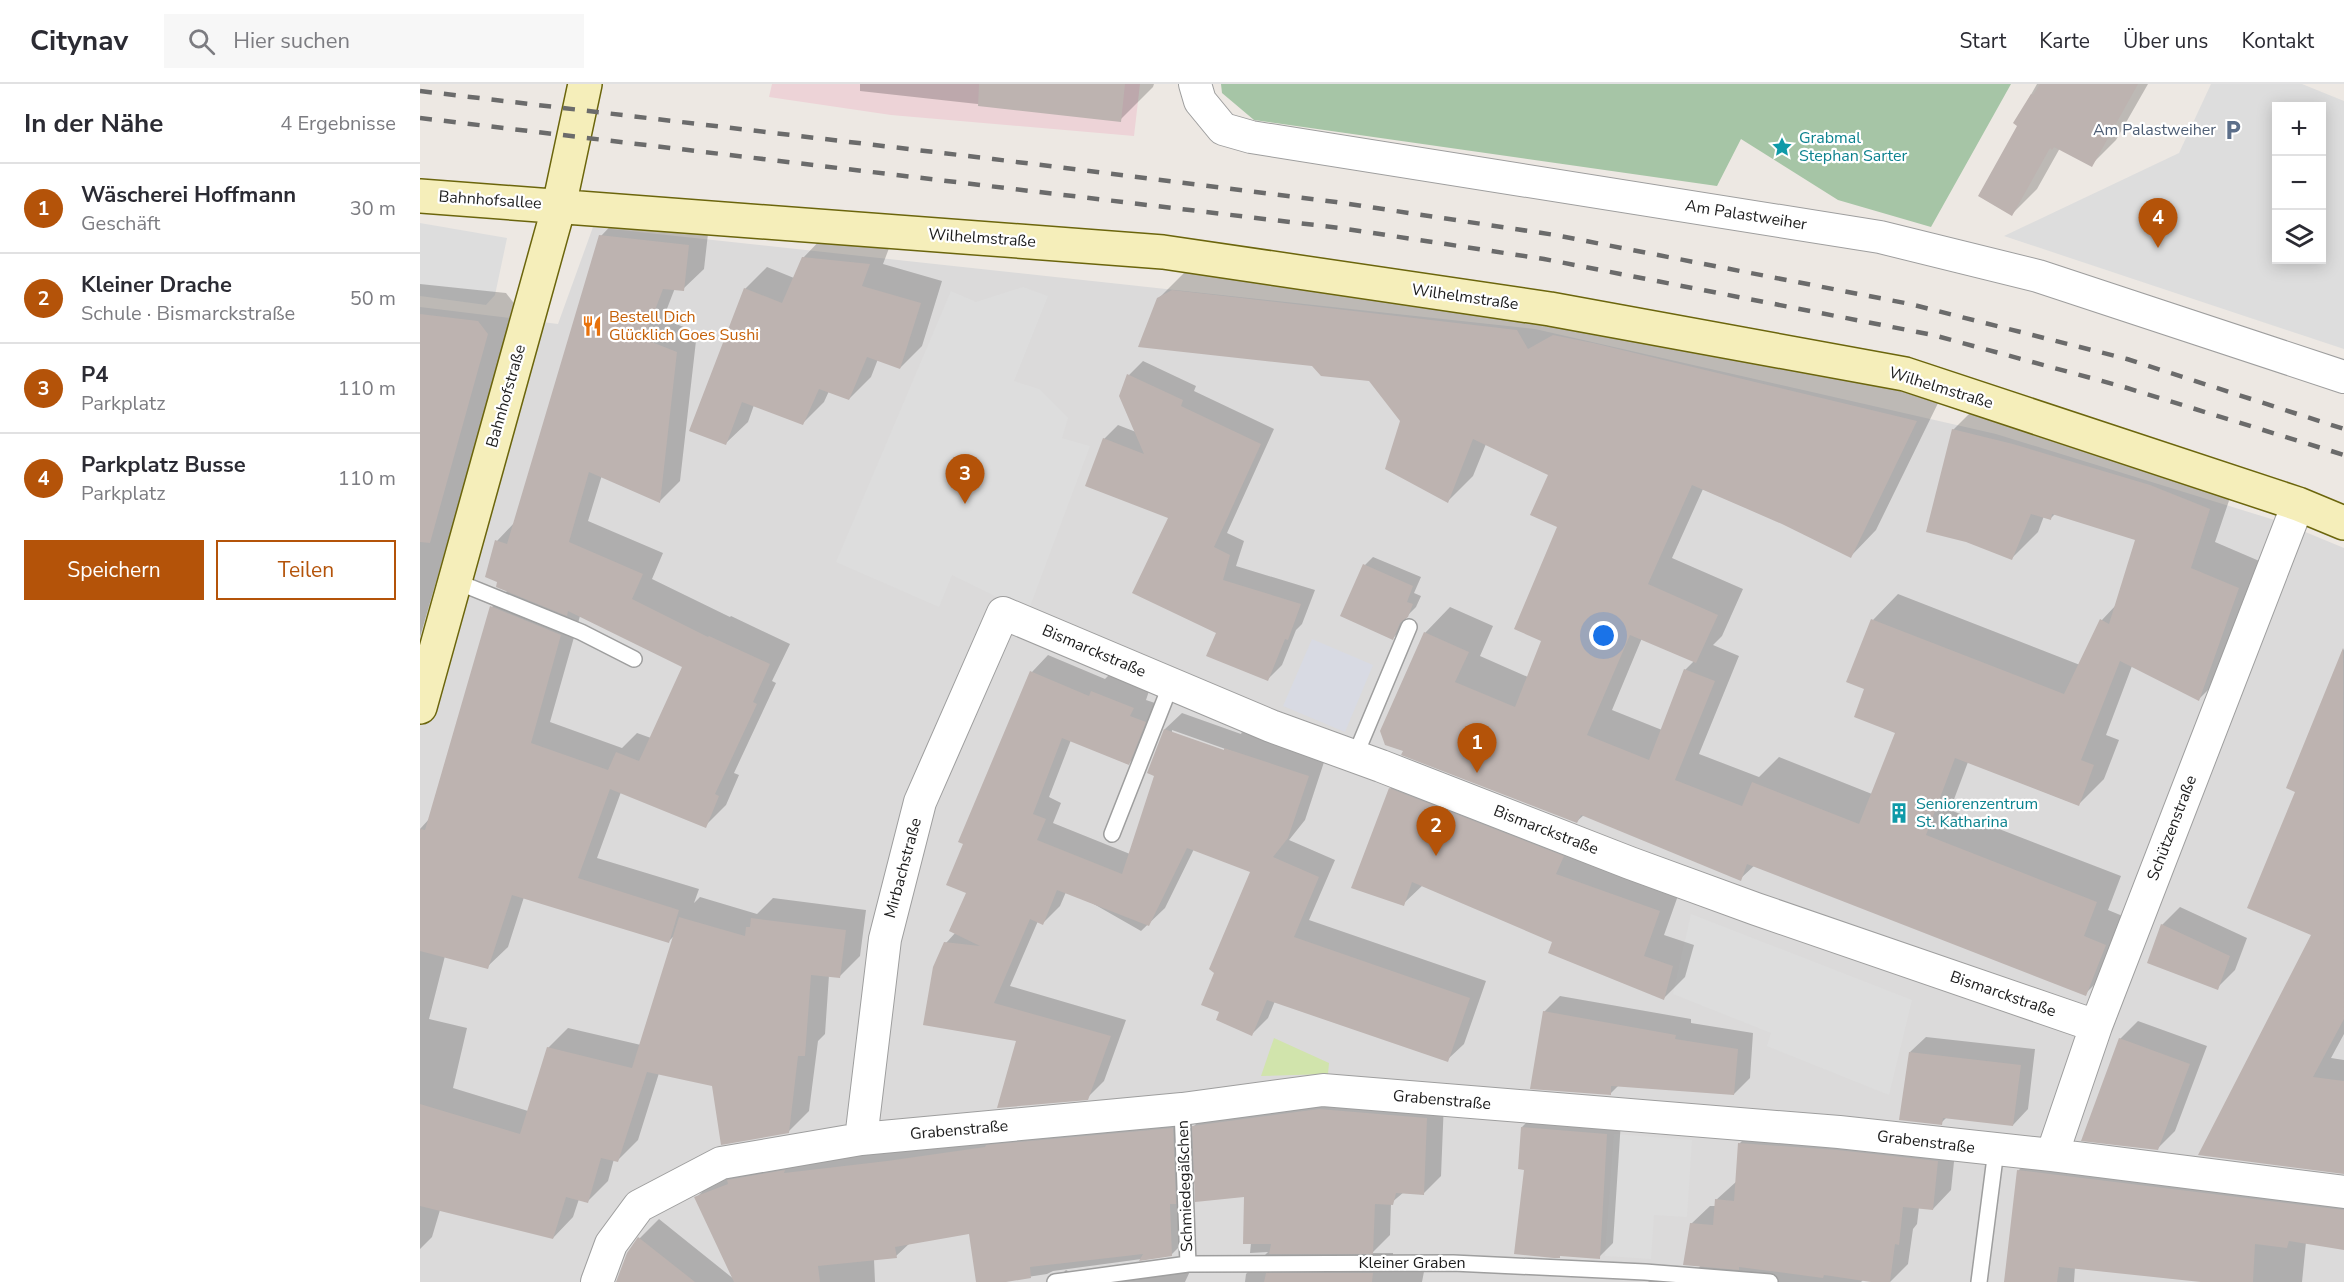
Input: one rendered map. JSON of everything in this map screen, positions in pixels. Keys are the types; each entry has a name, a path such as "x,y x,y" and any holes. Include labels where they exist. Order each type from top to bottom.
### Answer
{"street":[{"name":"Bahnhofstraße","path":"420,707 561,196 585,84"},
{"name":"Am Palastweiher","path":"1195,84 1200,101 1223,129 1251,137 1827,227 1892,240 2038,276 2344,377"},
{"name":"Bahnhofsallee","path":"420,196 561,196"},
{"name":"Wilhelmstraße","path":"561,196 1163,252 1550,309 1905,374 2298,504 2344,522"},
{"name":"Schützenstraße","path":"2052,1155 2096,1026 2298,504"},
{"name":"Bismarckstraße","path":"1003,612 1271,726 1355,756 1630,863 2096,1026"},
{"name":"Mirbachstraße","path":"861,1140 885,939 920,802 1003,612"},
{"name":"Grabenstraße","path":"597,1282 611,1244 639,1206 721,1163 861,1140 1182,1109 1323,1090 1839,1132 2052,1155 2344,1192"}],"lane":[{"path":"455,581 581,633 634,659"},
{"path":"1355,756 1409,627"},
{"path":"1112,834 1171,684"},
{"name":"Schmiedegäßchen","path":"1182,1109 1188,1264"},
{"path":"1979,1282 1996,1150"},
{"name":"Kleiner Graben","path":"1055,1282 1188,1264 1453,1263 1645,1272 1770,1282"}],"shaded area":[{"path":"772,84 1140,84 1134,136 891,115 769,97"},
{"path":"2211,84 2302,84 2344,101 2344,349 2004,236 2179,153"},
{"path":"420,223 507,238 495,295 486,305 420,296"},
{"path":"593,227 1535,329 1996,434 2281,522 2344,548 2344,1282 420,1282 420,307 558,324"},
{"path":"1023,287 1048,296 1014,381 1039,389 1068,418 1062,438 1090,446 1028,612 952,575 939,607 836,562 951,291 976,302"},
{"path":"1312,639 1373,665 1345,732 1283,706"},
{"path":"1691,914 1912,1000 1889,1095 1767,1046 1771,1033 1673,994"},
{"path":"1614,1134 1692,1140 1687,1217 1654,1215 1651,1259 1605,1256"}],"green space":[{"path":"1221,84 2011,84 1931,227 1838,200 1741,139 1717,186 1254,120 1222,93"},
{"path":"1274,1038 1329,1063 1328,1074 1261,1076"}],"building":[{"path":"979,84 1125,84 1121,122 978,106"},
{"path":"2040,84 2138,84 2092,167 2054,147 2052,150 2050,148 2012,216 1978,196 2017,126 2013,123"},
{"path":"599,235 689,245 684,291 663,289 644,339 677,352 660,503 589,472 569,542 643,574 632,599 708,637 770,664 753,702 757,704 715,794 719,796 706,828 610,789 578,878 679,910 669,943 512,895 488,969 420,951 420,829 425,830 490,606 561,635 531,743 608,770 616,752 639,761 682,667 568,611 567,616 496,587 497,582 485,577 495,540 507,544"},
{"path":"802,257 870,264 862,286 921,303 900,369 867,357 849,400 819,389 803,425 742,402 726,445 689,431 744,288 782,303"},
{"path":"1172,290 1517,330 1528,349 1553,335 1917,421 1851,558 1782,524 1692,485 1648,584 1718,615 1696,663 1630,635 1587,735 1649,760 1684,669 1715,681 1675,780 1742,806 1752,782 1859,824 1895,733 1854,717 1864,689 1846,682 1871,619 2064,694 2100,619 2109,624 2135,540 2052,514 2051,520 2031,514 2012,560 1966,542 1926,532 1952,429 2013,444 2150,485 2210,509 2191,568 2239,588 2199,701 2120,661 2081,760 2094,765 2079,806 1955,758 1926,835 2097,902 2084,936 2106,945 2086,996 1747,864 1741,881 1581,815 1577,823 1401,755 1403,751 1385,745 1380,731 1424,632 1469,652 1455,682 1515,707 1541,641 1514,629 1557,527 1530,515 1548,475 1473,439 1448,503 1385,469 1400,421 1369,381 1321,376 1312,366 1138,347 1157,298"},
{"path":"420,314 478,321 488,334 430,543 420,542"},
{"path":"1127,374 1183,400 1181,406 1261,444 1214,547 1230,555 1223,580 1301,604 1288,640 1285,639 1268,681 1206,656 1216,633 1132,593 1168,518 1085,486 1103,438 1144,454 1119,396"},
{"path":"1363,564 1413,586 1407,602 1413,604 1408,617 1400,623 1393,640 1340,616"},
{"path":"2343,648 2344,1019 2313,1077 2344,1081 2344,1174 2198,1155 2311,935 2247,908 2295,792 2286,788"},
{"path":"1030,671 1089,696 1091,691 1134,708 1130,716 1146,722 1129,765 1062,738 1033,814 1046,819 1037,840 1122,874 1154,776 1147,773 1164,729 1309,776 1288,838 1273,857 1319,877 1294,937 1470,998 1448,1062 1267,1000 1252,1036 1216,1020 1219,1012 1201,1005 1214,973 1209,969 1250,872 1187,848 1149,926 1057,890 1043,925 1030,919 994,1003 1111,1036 1088,1100 997,1108 1016,1041 923,1025 933,967 944,942 980,946 949,931 966,893 946,885 963,844 958,842"},
{"path":"1389,788 1564,856 1556,874 1660,911 1644,956 1673,966 1664,1000 1548,953 1552,942 1412,882 1404,906 1351,888"},
{"path":"679,917 745,936 746,927 750,927 751,918 846,930 840,978 811,975 805,1056 798,1056 789,1133 721,1145 712,1086 647,1072 618,1162 601,1158 588,1203 566,1197 553,1239 420,1206 420,1104 520,1134 547,1047 632,1068"},
{"path":"2161,924 2230,956 2218,990 2147,963"},
{"path":"1543,1011 1676,1035 1675,1039 1738,1049 1734,1095 1611,1086 1611,1095 1530,1089"},
{"path":"2119,1038 2190,1064 2158,1150 2081,1141"},
{"path":"1909,1052 2021,1065 2013,1126 1943,1118 1942,1125 1899,1120"},
{"path":"1319,1109 1427,1118 1424,1195 1396,1193 1393,1205 1375,1204 1373,1254 1269,1254 1271,1244 1243,1244 1244,1197 1195,1202 1192,1126"},
{"path":"1521,1127 1607,1134 1600,1259 1514,1254 1524,1170 1518,1169"},
{"path":"1173,1128 1176,1204 1170,1204 1172,1256 1139,1261 1143,1254 1030,1267 1031,1278 1006,1282 976,1282 969,1234 895,1247 897,1258 818,1266 820,1282 734,1282 694,1197 728,1184 727,1180 785,1170 784,1173 887,1161 985,1147 986,1145"},
{"path":"1738,1143 1837,1150 1938,1161 1933,1210 1903,1207 1899,1245 1895,1244 1890,1282 1871,1282 1824,1275 1823,1278 1739,1267 1739,1270 1683,1265 1690,1223 1713,1225 1715,1199 1734,1201"},
{"path":"2017,1170 2344,1210 2344,1250 2289,1241 2287,1248 2255,1244 2253,1282 2201,1282 2059,1267 2057,1282 2004,1282"},
{"path":"638,1237 695,1282 616,1282 627,1253"},
{"path":"1266,1273 1373,1273 1372,1282 1264,1282"}],"railway":[{"path":"420,91 1336,202 1555,235 1910,304 2127,359 2344,429"},
{"path":"420,118 1340,228 1544,259 1933,335 2124,387 2344,455"}],"place":[{"name":"Am Palastweiher","path":"2233,130"},
{"name":"Grabmal Stephan Sarter","path":"1782,147"},
{"name":"Parkplatz Busse","path":"2158,248"},
{"name":"Bestell Dich Glücklich Goes Sushi","path":"592,326"},
{"name":"P4","path":"965,504"},
{"name":"Wäscherei Hoffmann","path":"1477,773"},
{"name":"Seniorenzentrum St. Katharina","path":"1899,813"},
{"name":"Kleiner Drache","path":"1436,856"}]}
